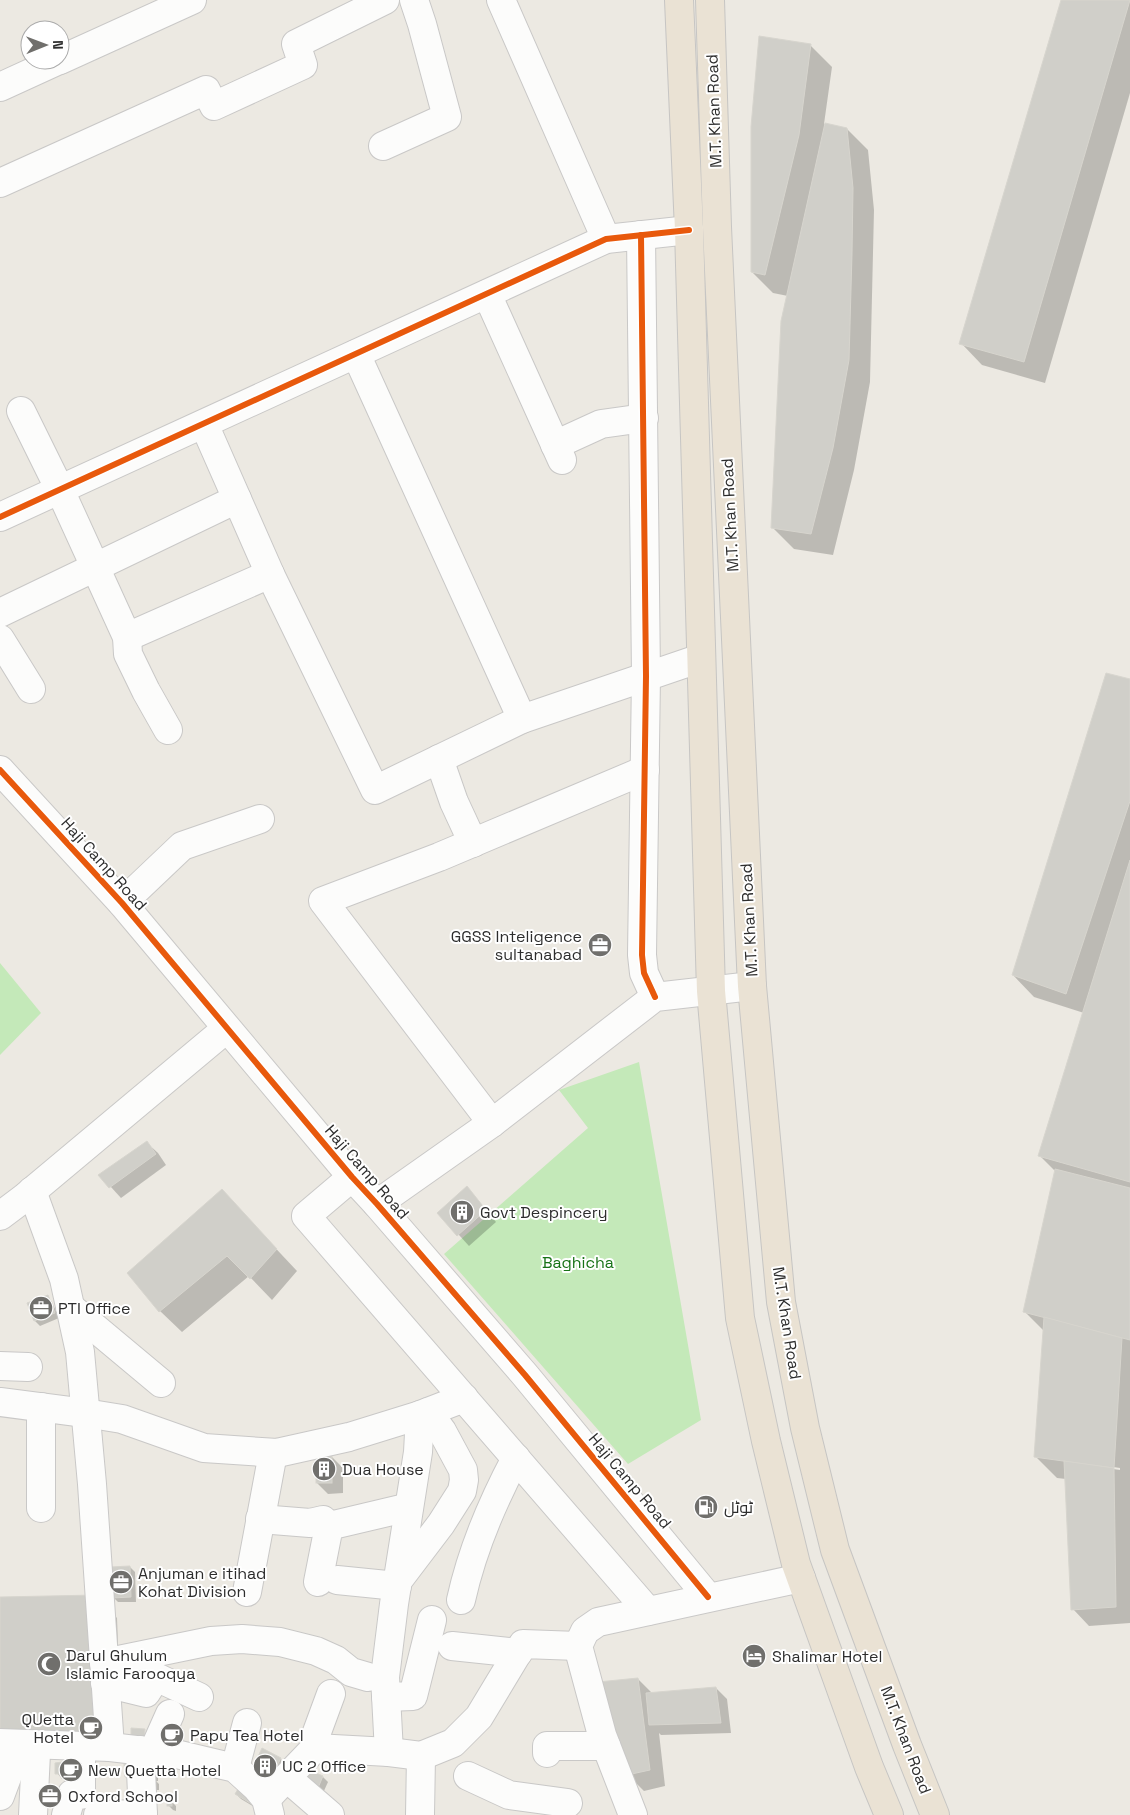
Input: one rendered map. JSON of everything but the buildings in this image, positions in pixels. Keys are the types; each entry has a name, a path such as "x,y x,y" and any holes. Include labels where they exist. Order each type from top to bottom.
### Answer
{"highway":[{"name":"M.T. Khan Road","path":"680,0 711,991 740,1318 766,1441 796,1564 869,1767 889,1815"},
{"name":"M.T. Khan Road","path":"710,0 717,227 752,986 781,1302 805,1428 835,1550 903,1736 935,1815"}],"street":[{"path":"70,55 192,0"},
{"path":"0,183 206,90 214,106 303,65 296,44 385,0"},
{"path":"383,146 447,117 414,0"},
{"path":"501,0 606,239"},
{"path":"0,87 38,70"},
{"path":"0,518 606,239 688,230"},
{"path":"642,235 646,676 642,955 644,973 655,998"},
{"path":"487,294 558,452 601,424 644,418"},
{"path":"356,354 522,719"},
{"path":"22,411 127,637 128,654 168,730"},
{"path":"204,424 270,574 375,790 522,719 701,658"},
{"path":"0,612 237,499"},
{"path":"127,637 270,574"},
{"path":"0,639 31,689"},
{"path":"439,758 454,802 473,843"},
{"name":"Haji Camp Road","path":"0,770 122,903 352,1177 378,1204 525,1375 708,1597"},
{"path":"492,1123 323,901 439,858 645,770"},
{"path":"122,903 182,846 260,819"},
{"path":"378,1204 492,1123 655,998 752,986"},
{"path":"0,1216 226,1029"},
{"path":"352,1177 306,1216 648,1611"},
{"path":"32,1191 64,1279 80,1352 110,1747"},
{"path":"70,1307 161,1383"},
{"path":"0,1366 28,1367"},
{"path":"0,1402 85,1412 122,1419 204,1448 273,1453 300,1449 349,1437 424,1414 464,1398"},
{"path":"41,1407 41,1508"},
{"path":"389,1752 385,1677 397,1583 424,1414"},
{"path":"397,1583 441,1524 462,1491 464,1480 464,1470 442,1431 424,1414"},
{"path":"247,1592 273,1453"},
{"path":"461,1600 468,1568 500,1489 516,1458"},
{"path":"329,1526 410,1506"},
{"path":"260,1519 310,1523 323,1520 329,1526 327,1581 397,1583"},
{"path":"633,1815 602,1735 578,1646 585,1631 598,1622 801,1578"},
{"path":"386,1697 413,1696 432,1620"},
{"path":"105,1673 212,1641 242,1639 280,1642 316,1651 336,1660 352,1672 368,1677"},
{"path":"316,1748 389,1752 420,1756 453,1743 479,1717 523,1644 578,1646"},
{"path":"452,1646 518,1653"},
{"path":"105,1673 146,1693 156,1677 200,1697"},
{"path":"19,1745 110,1747 172,1753 235,1768 256,1787 268,1807 286,1778 316,1748 317,1732 331,1694"},
{"path":"98,1815 143,1815 146,1751 170,1714"},
{"path":"235,1768 248,1723"},
{"path":"0,1796 19,1745"},
{"path":"19,1745 36,1753 33,1815"},
{"path":"66,1815 72,1794 81,1795 80,1746"},
{"path":"547,1752 547,1746 606,1746"},
{"path":"420,1756 420,1815"},
{"path":"468,1776 507,1805 568,1804"},
{"path":"286,1778 330,1815"}],"green space":[{"path":"0,963 41,1013 0,1055"},
{"name":"Baghicha","path":"639,1062 701,1420 628,1464 444,1254 588,1128 559,1090"}],"cycle path":[{"path":"0,517 606,239 689,230"},
{"path":"641,235 646,676 642,955 644,973 655,997"},
{"path":"0,770 122,903 352,1177 525,1375 708,1597"}],"place":[{"name":"GGSS Inteligence sultanabad","path":"600,945"},
{"name":"Govt Despincery","path":"462,1212"},
{"name":"PTI Office","path":"41,1308"},
{"name":"Dua House","path":"324,1469"},
{"name":"ٹوٹل","path":"706,1507"},
{"name":"Anjuman e itihad Kohat Division","path":"121,1582"},
{"name":"Shalimar Hotel","path":"754,1656"},
{"name":"Darul Ghulum Islamic Farooqya","path":"49,1664"},
{"name":"QUetta Hotel","path":"91,1728"},
{"name":"Papu Tea Hotel","path":"172,1735"},
{"name":"UC 2 Office","path":"265,1766"},
{"name":"New Quetta Hotel","path":"71,1770"},
{"name":"Oxford School","path":"50,1796"}]}
